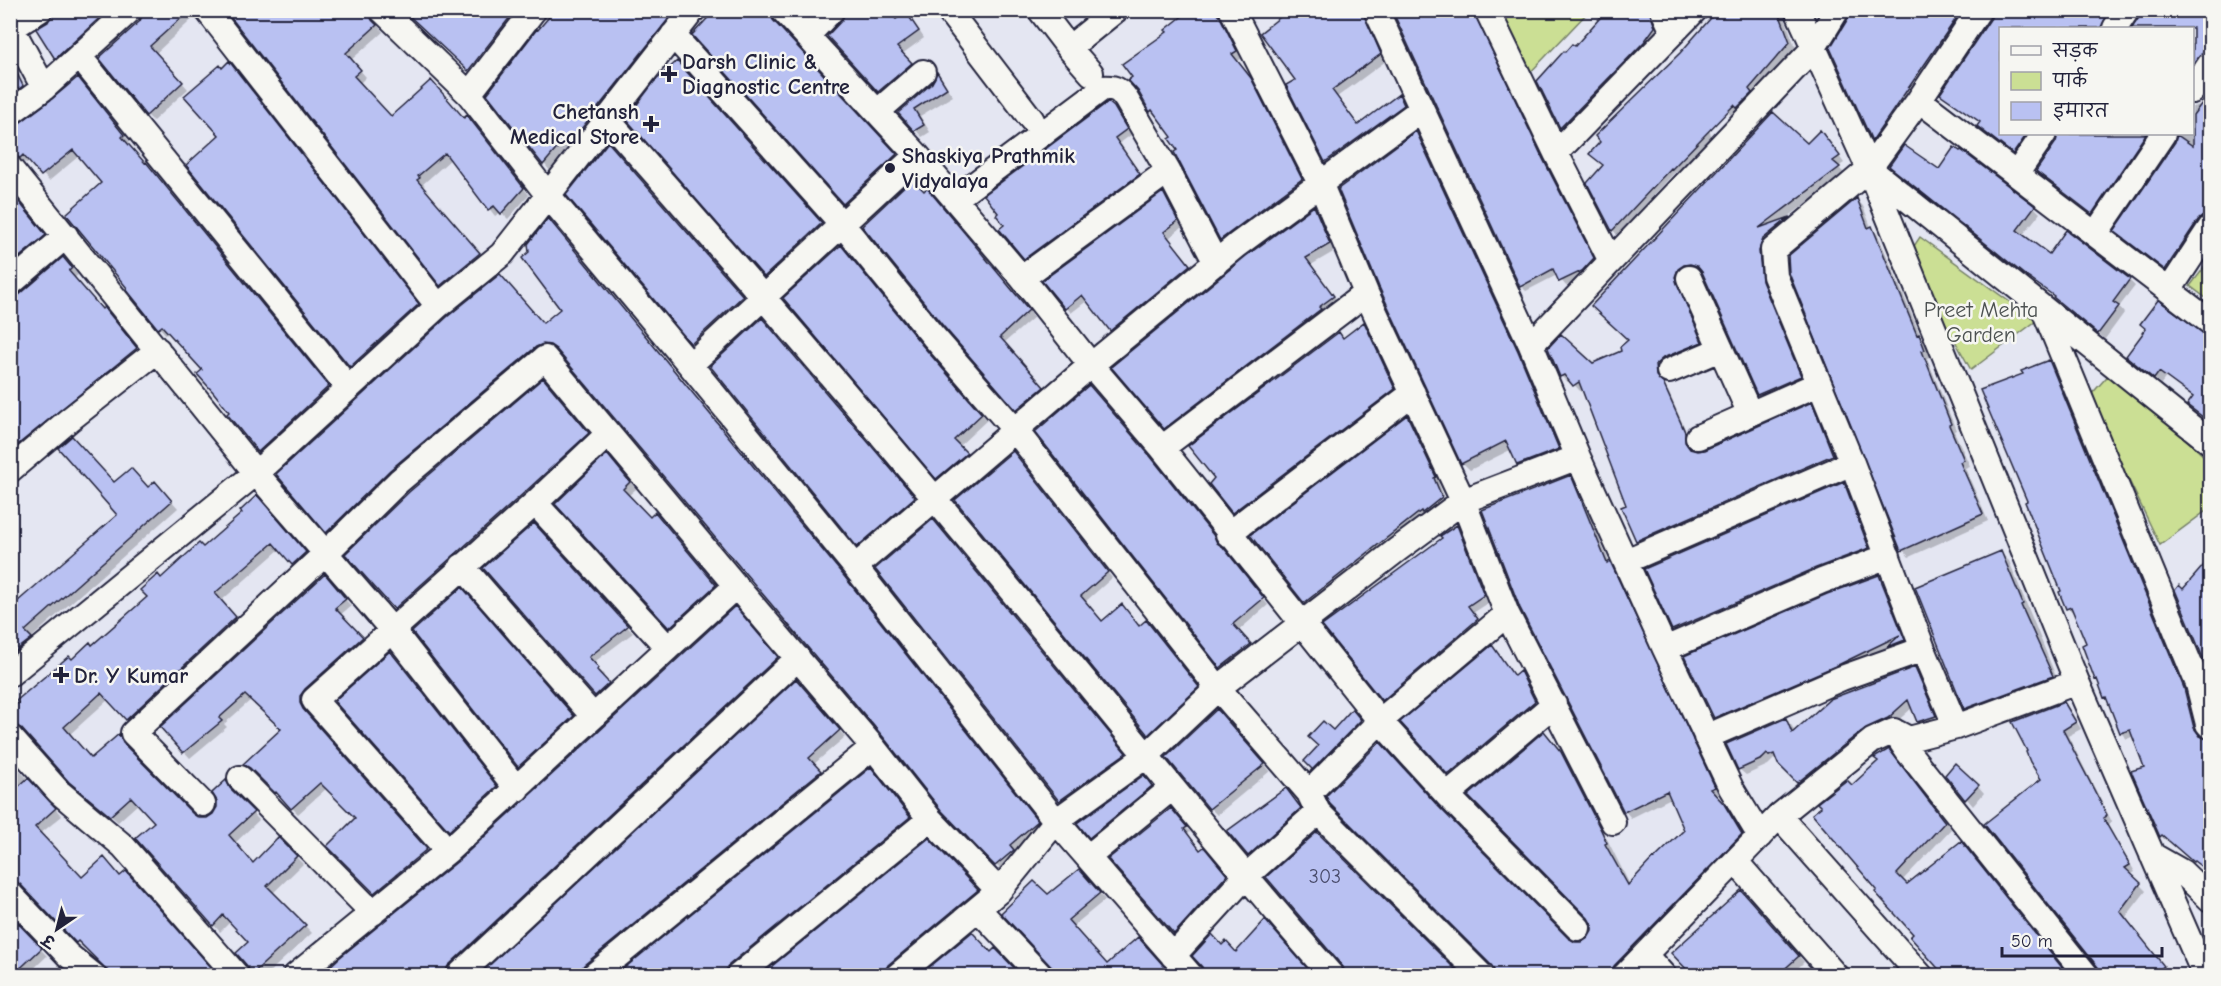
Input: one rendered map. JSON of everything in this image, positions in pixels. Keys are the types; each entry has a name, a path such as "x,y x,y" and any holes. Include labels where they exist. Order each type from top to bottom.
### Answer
{"street":[{"path":"40,10 11,27 44,88"},
{"path":"10,113 44,88 130,10"},
{"path":"207,10 438,306"},
{"path":"10,674 256,473 438,306 502,254 693,10"},
{"path":"783,10 917,155 1022,278 1091,365 1162,448 1228,534 1380,721 1447,795 1578,928"},
{"path":"808,35 832,10"},
{"path":"955,10 951,14 1032,120"},
{"path":"1040,10 1091,73"},
{"path":"1069,48 1116,10"},
{"path":"1232,10 1320,183 1366,293 1463,501 1507,614 1613,822"},
{"path":"1376,10 1531,345 1578,457 1665,649 1731,788 1760,836"},
{"path":"1487,10 1610,259"},
{"path":"1662,10 1672,32"},
{"path":"1556,153 1695,10"},
{"path":"1797,10 1869,169 2077,682 2152,855 2173,878 2211,899"},
{"path":"1531,345 1610,259 1813,49 1837,10"},
{"path":"1956,727 1923,649 1852,463 1775,276 1773,250 1869,169 1919,100 1979,10"},
{"path":"2116,27 2127,10"},
{"path":"469,94 527,13"},
{"path":"391,14 469,94 547,194 855,567 1056,821 1191,975"},
{"path":"673,35 842,224 933,336 1015,430 1218,688 1314,802 1482,975"},
{"path":"79,56 348,387"},
{"path":"2194,90 2211,64"},
{"path":"877,112 923,72"},
{"path":"955,200 1103,88 1112,87 1121,92 1126,99 1168,171 1216,263"},
{"path":"1919,100 2211,322"},
{"path":"855,567 1091,365 1216,263 1320,183 1422,109"},
{"path":"607,118 764,297 936,500 1245,877 1332,975"},
{"path":"2017,173 2043,135"},
{"path":"2096,233 2162,135"},
{"path":"690,365 917,155"},
{"path":"10,168 256,473 393,631 517,789"},
{"path":"1869,169 2211,442"},
{"path":"1022,278 1168,171"},
{"path":"2170,289 2211,228"},
{"path":"10,284 66,236"},
{"path":"1689,278 1750,414"},
{"path":"1162,448 1366,293"},
{"path":"2044,310 2204,677 2208,724 2211,726"},
{"path":"1669,371 1721,348"},
{"path":"10,470 158,350"},
{"path":"203,804 133,733 325,554 399,481 545,358 607,435 873,747 930,819 999,891"},
{"path":"1698,437 1818,384"},
{"path":"1228,534 1413,393"},
{"path":"448,851 314,700 535,503 607,435"},
{"path":"897,975 979,910 999,891 1056,821 1146,756 1218,688 1463,501 1578,457"},
{"path":"1626,561 1852,463"},
{"path":"535,503 668,648"},
{"path":"1665,649 1822,581 1888,556"},
{"path":"462,566 593,716"},
{"path":"295,975 448,851 736,586"},
{"path":"1173,956 1314,802 1380,721 1507,614"},
{"path":"1707,737 1842,678 1923,649"},
{"path":"458,975 798,658"},
{"path":"1894,731 1910,739 1956,727 2077,682"},
{"path":"1447,795 1554,704"},
{"path":"1624,975 1779,816 1872,741 1894,731"},
{"path":"1894,731 1908,752 2086,975"},
{"path":"10,737 60,792 123,846 237,975"},
{"path":"593,975 873,747"},
{"path":"240,778 373,913"},
{"path":"1088,857 1172,788"},
{"path":"1779,816 1921,975"},
{"path":"738,975 930,819"},
{"path":"1736,862 1836,975"},
{"path":"2173,878 2205,975"},
{"path":"10,894 87,973"},
{"path":"979,910 1041,975"},
{"path":"1645,955 1664,975"}],"green space":[{"path":"1494,11 1589,11 1525,78"},
{"name":"Preet Mehta Garden","path":"1920,237 2036,321 1971,370 1908,255"},
{"path":"2210,260 2210,301 2190,286"},
{"path":"2113,370 2210,462 2210,508 2160,545 2089,397"}],"building":[{"path":"54,10 108,10 55,59 36,29 48,22"},
{"path":"144,10 190,10 150,46 183,82 146,116 99,58 140,21"},
{"path":"225,10 368,10 377,25 346,53 361,70 354,76 391,116 431,80 464,118 467,115 524,188 501,214 494,206 488,210 445,153 418,176 420,178 417,180 480,253 440,286"},
{"path":"403,10 513,10 514,12 468,71"},
{"path":"555,10 662,10 670,17 570,143 565,139 543,165 487,94 537,29"},
{"path":"715,10 769,10 773,20 897,154 843,204 692,35"},
{"path":"846,10 887,10 896,19 906,12 919,31 897,47 912,63 878,92 827,36 842,20"},
{"path":"1190,10 1214,10 1221,19 1237,51 1232,54 1251,78 1302,179 1220,240 1174,152 1177,150 1169,139 1172,137 1152,110 1150,112 1138,91 1128,80 1132,77 1122,64 1167,32 1165,30"},
{"path":"1289,10 1362,10 1381,54 1332,90 1358,125 1399,94 1404,105 1325,162 1286,85 1295,80 1260,33"},
{"path":"1392,10 1473,10 1543,159 1594,258 1582,271 1559,282 1553,269 1520,287"},
{"path":"1607,10 1649,10 1655,27 1644,42 1560,128 1537,81 1564,51 1572,44 1575,46"},
{"path":"1718,10 1778,10 1790,42 1749,89 1752,93 1737,108 1734,105 1612,231 1587,183 1603,165 1589,154 1600,142 1595,136 1680,53"},
{"path":"1851,10 1962,10 1872,141 1830,48"},
{"path":"1993,10 2105,10 2108,13 2101,27 1999,27 1999,135 2026,135 2013,154 1977,126 1980,122 1940,94 1991,18"},
{"path":"2144,10 2211,10 2211,50 2203,52 2194,64 2194,27 2133,27"},
{"path":"10,59 23,86 10,95"},
{"path":"229,61 419,304 350,367 186,165 219,135 184,96 220,65 222,68"},
{"path":"677,61 822,223 764,277 626,119 654,82"},
{"path":"937,72 947,88 914,109 924,125 914,131 898,113 932,83"},
{"path":"78,77 124,135 122,137 146,162 329,386 258,452 197,374 202,370 162,326 158,329 66,214 101,183 73,150 41,176 23,155 20,158 10,154 10,127 18,124 52,99"},
{"path":"2211,91 2211,214 2198,220 2165,270 2114,231 2175,142 2177,135 2193,146 2194,114"},
{"path":"1108,102 1114,107 1127,129 1115,138 1140,174 1024,259 999,229 1004,225 984,195"},
{"path":"1773,112 1807,143 1820,130 1840,156 1833,161 1840,167 1759,228 1790,217 1763,239 1759,251 1762,281 1801,376 1757,395 1702,272 1697,266 1690,264 1678,269 1675,277 1702,342 1663,358 1655,365 1656,376 1663,383 1685,432 1685,442 1690,449 1704,450 1812,402 1833,455 1636,541 1621,507 1626,505 1579,382 1573,386 1564,375 1560,377 1548,348 1561,334 1593,363 1621,351 1620,347 1628,340 1591,306"},
{"path":"1416,131 1518,351 1559,449 1517,465 1506,441 1461,464 1379,287 1338,189"},
{"path":"2058,135 2145,135 2092,214 2036,171 2056,142"},
{"path":"608,142 743,296 691,344 566,195"},
{"path":"1904,145 1939,169 1954,147 1961,150 2035,206 2017,230 2049,254 2066,230 2130,279 2113,302 2119,306 2098,334 2054,296 1889,166"},
{"path":"912,179 924,191 927,188 1029,310 1000,337 1044,387 1016,410 944,327 862,226"},
{"path":"10,191 46,235 10,265"},
{"path":"1163,192 1178,221 1164,232 1190,265 1110,331 1082,295 1065,309 1042,281"},
{"path":"1857,198 1868,228 1872,226 1917,335 1919,334 1925,350 1922,351 1964,460 1960,462 1983,514 1901,551 1789,273 1788,256"},
{"path":"1314,206 1330,244 1306,258 1334,296 1319,307 1321,309 1164,429 1111,367 1246,256"},
{"path":"548,218 844,576 1038,821 1010,845 1014,850 995,866 941,810 884,738 556,349 550,345 543,344 536,347 390,470 326,533 276,474 447,317 500,274 543,323 560,309 522,258 529,252 528,244"},
{"path":"841,245 922,345 982,414 954,440 967,453 936,479 783,298"},
{"path":"63,257 72,268 69,271 102,309 104,307 137,348 10,451 10,298 19,295"},
{"path":"2158,300 2211,338 2211,423 2187,405 2193,397 2159,372 2154,379 2126,356 2146,329 2140,324"},
{"path":"762,318 915,497 857,547 710,366"},
{"path":"1364,322 1395,389 1232,513 1209,484 1214,478 1188,446 1339,332 1343,338"},
{"path":"2049,360 2184,688 2194,728 2200,736 2211,740 2211,874 2193,862 2162,835 2160,837 2131,771 2144,767 2130,730 2120,733 2106,697 2104,698 2097,679 2095,680 2082,645 2086,643 2071,607 2066,609 2025,502 2027,501 1980,390 2023,374 2021,371"},
{"path":"543,378 589,433 394,609 345,554 409,492"},
{"path":"1089,385 1151,457 1214,536 1217,543 1223,547 1264,598 1233,624 1251,644 1220,668 1035,432"},
{"path":"1407,415 1436,477 1434,478 1442,497 1304,603 1250,535"},
{"path":"72,436 114,482 131,468 148,487 155,481 172,501 25,631 32,638 10,655 10,608 117,515 58,448"},
{"path":"1013,451 1108,572 1081,596 1102,621 1122,604 1139,626 1146,620 1199,687 1148,735 955,500"},
{"path":"607,454 630,482 623,489 650,517 655,512 716,585 669,628 555,504"},
{"path":"1571,475 1607,563 1610,561 1715,787 1710,789 1724,804 1742,834 1614,966 1609,975 1496,975 1492,966 1330,804 1326,796 1380,742 1437,805 1568,938 1575,942 1582,942 1592,931 1588,918 1468,796 1544,731 1561,752 1601,830 1607,843 1605,844 1628,885 1684,830 1667,791 1624,812 1520,608 1482,510"},
{"path":"1844,482 1869,548 1816,568 1672,630 1644,569"},
{"path":"257,495 306,552 292,565 273,543 215,593 236,617 126,720 101,693 64,727 91,758 119,734 123,743 199,818 207,818 213,814 217,801 212,793 226,780 230,788 254,812 229,835 253,863 278,837 297,856 267,886 306,925 251,975 248,967 236,953 248,942 223,915 213,926 135,838 154,822 131,797 110,816 69,782 21,728 10,723 10,709 18,703 16,701 69,656 72,659 90,642 92,645 147,597 140,590 158,574 161,578 199,543 203,547 242,513 240,511"},
{"path":"933,519 1126,753 1059,801 875,569"},
{"path":"534,523 628,626 589,657 609,683 595,696 483,568"},
{"path":"1457,525 1484,595 1468,606 1478,619 1382,701 1322,626"},
{"path":"2001,551 2023,604 2021,605 2053,676 1964,709 1915,587"},
{"path":"2211,557 2211,677 2175,590 2179,585 2183,589"},
{"path":"325,574 346,599 335,608 363,637 305,689 300,696 300,703 427,849 374,893 327,846 355,818 320,783 291,809 276,792 243,764 281,729 245,695 219,718 222,721 183,753 160,727"},
{"path":"1879,575 1905,640 1887,647 1900,635 1840,664 1714,718 1684,656 1827,594"},
{"path":"462,587 574,716 518,767 412,632"},
{"path":"735,606 778,657 448,966 444,975 321,975 458,861"},
{"path":"1492,645 1514,676 1520,671 1535,701 1448,775 1400,722"},
{"path":"390,651 497,786 449,831 334,701"},
{"path":"1915,667 1936,716 1917,722 1908,700 1888,718 1866,728 1797,783 1778,764 1774,754 1769,756 1767,754 1762,759 1738,770 1726,744 1786,718 1792,733 1830,699"},
{"path":"796,679 840,730 809,758 821,771 584,965 579,975 479,975"},
{"path":"2064,702 2076,722 2063,730 2107,815 2103,818 2130,865 2125,868 2141,883 2120,911 2164,966 2152,975 2101,975 2098,967 1984,824 2041,779 2030,762 2012,722"},
{"path":"1217,709 1265,764 1209,809 1166,757"},
{"path":"1352,709 1361,720 1310,772 1312,769 1304,761 1318,746 1308,737 1323,721 1333,730"},
{"path":"1889,749 1945,822 1897,874 1907,884 1961,841 2068,975 1944,975 1910,937 1913,934 1875,892 1877,890 1812,814 1821,807 1817,803 1847,780 1852,785 1878,761 1874,758"},
{"path":"1955,763 1979,785 1965,800 1945,775"},
{"path":"871,767 910,817 729,965 724,975 616,975"},
{"path":"1144,775 1152,786 1089,838 1077,823"},
{"path":"28,778 56,808 35,827 82,877 104,857 120,876 126,871 218,975 112,975 78,941 76,943 20,884 10,880 10,794"},
{"path":"1286,788 1301,808 1248,856 1227,831"},
{"path":"1171,808 1187,827 1184,829 1200,850 1204,847 1227,875 1174,934 1108,859"},
{"path":"1317,832 1461,975 1346,975 1343,967 1266,877"},
{"path":"929,838 978,890 888,965 883,975 761,975"},
{"path":"1079,869 1100,893 1068,920 1081,935 1107,964 1138,937 1172,975 1059,975 1001,913 1034,881 1048,894"},
{"path":"1741,890 1799,956 1778,975 1692,975 1671,953"},
{"path":"10,915 42,948 13,975 10,975"},
{"path":"1265,920 1313,975 1205,975 1202,967 1192,956 1212,934 1222,945 1226,941 1236,952"},
{"path":"972,932 991,952 995,948 1019,973 1016,975 920,975"}],"place":[{"name":"Darsh Clinic & Diagnostic Centre","path":"669,74"},
{"name":"Chetansh Medical Store","path":"651,124"},
{"name":"Shaskiya Prathmik Vidyalaya","path":"890,168"},
{"name":"Dr. Y Kumar","path":"61,675"}]}
